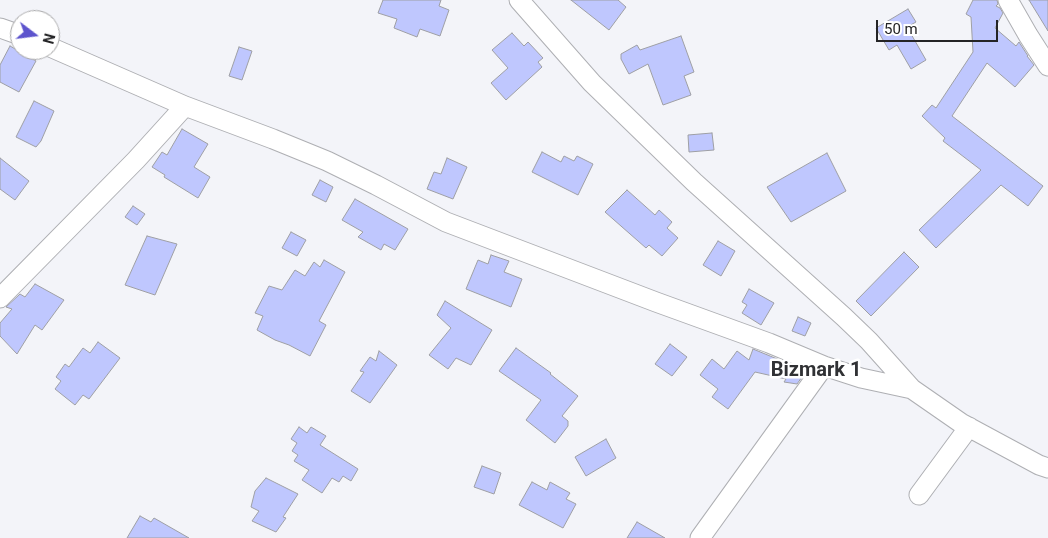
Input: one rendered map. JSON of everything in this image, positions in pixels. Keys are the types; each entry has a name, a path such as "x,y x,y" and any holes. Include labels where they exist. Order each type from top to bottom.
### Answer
{"street":[{"path":"519,0 592,83 694,182 850,323 876,348 912,390 969,427 1048,468"},
{"path":"1008,0 1028,36 1048,66"},
{"path":"60,51 185,106 327,161 446,222 769,343 824,366 861,378 912,390"},
{"path":"0,298 136,160 185,106"},
{"path":"700,538 824,366"},
{"path":"919,495 969,427"}],"building":[{"path":"383,0 441,0 439,6 449,10 440,36 420,29 417,37 394,28 397,19 378,13"},
{"path":"571,0 618,0 626,7 609,30"},
{"path":"973,0 997,0 998,4 996,6 1003,13 995,28 1016,46 1019,42 1034,65 1015,87 987,63 952,116 1043,186 1028,206 1001,185 936,248 919,230 981,170 943,141 945,138 922,116 932,105 936,108 973,52 971,17 966,14"},
{"path":"1029,0 1048,0 1048,31"},
{"path":"908,9 916,22 907,27 926,60 911,69 897,45 889,50 876,28"},
{"path":"512,33 524,46 528,42 543,58 538,62 542,67 506,100 491,83 508,68 492,50"},
{"path":"681,36 694,72 684,76 691,95 663,105 648,64 629,74 621,59 621,54 637,45 640,50"},
{"path":"10,46 10,60 36,61 19,92 0,82 0,65"},
{"path":"239,47 252,51 242,80 229,76"},
{"path":"34,101 54,111 41,141 36,147 16,137"},
{"path":"182,129 208,144 194,167 210,177 198,198 164,177 165,175 152,167 162,152 167,155"},
{"path":"712,133 714,150 689,152 688,135"},
{"path":"542,152 561,162 564,156 574,161 577,156 593,164 578,195 532,172"},
{"path":"827,153 846,191 791,222 767,187"},
{"path":"0,158 29,181 15,200 0,189"},
{"path":"447,158 467,167 453,199 427,189 434,172 441,174"},
{"path":"320,180 333,187 326,202 312,195"},
{"path":"627,190 655,215 659,210 672,222 667,228 678,238 662,256 649,245 646,248 605,212"},
{"path":"355,199 408,229 395,250 384,244 381,250 358,237 363,232 342,220"},
{"path":"133,206 145,214 137,225 125,217"},
{"path":"291,232 306,240 297,256 282,248"},
{"path":"147,236 177,244 155,295 125,285"},
{"path":"718,241 735,251 721,276 703,265"},
{"path":"904,252 919,267 871,316 856,301"},
{"path":"491,255 509,261 504,272 522,279 511,307 466,289 478,260 488,264"},
{"path":"324,260 345,272 319,321 326,325 310,356 257,330 263,316 255,313 269,286 282,290 295,270 305,276 314,262 320,267"},
{"path":"35,284 64,300 42,330 35,325 17,354 0,336 0,323 12,309 6,307 20,294 25,297"},
{"path":"749,289 774,303 761,325 742,313 747,305 742,302"},
{"path":"445,301 492,330 471,365 456,358 448,369 429,355 451,328 437,315"},
{"path":"798,317 811,323 805,336 792,331"},
{"path":"98,342 120,358 89,399 83,395 75,405 55,389 61,381 56,377 65,364 69,367 83,348 90,353"},
{"path":"670,344 687,357 672,376 655,364"},
{"path":"516,348 551,373 578,396 562,416 568,421 568,426 555,443 526,420 541,400 499,371"},
{"path":"753,349 804,370 802,377 797,384 784,382 786,379 755,372 728,409 712,397 718,389 700,375 712,359 724,369 737,351 749,360"},
{"path":"379,351 397,365 370,403 351,391 364,372 360,371 370,357 376,361"},
{"path":"299,427 307,433 311,427 326,436 320,445 358,469 351,481 343,476 339,482 332,478 322,493 302,480 309,470 294,461 298,455 292,451 297,443 291,439"},
{"path":"606,439 616,458 586,476 575,457"},
{"path":"482,466 501,473 494,494 474,487"},
{"path":"266,478 298,494 283,517 286,518 276,532 252,521 259,511 251,507 255,491"},
{"path":"532,482 547,490 550,482 570,493 566,499 576,504 563,528 519,505"},
{"path":"140,516 151,522 154,518 189,538 127,538"},
{"path":"637,522 665,538 627,538"}],"district":[{"name":"Bizmark 1","path":"816,371"}]}
